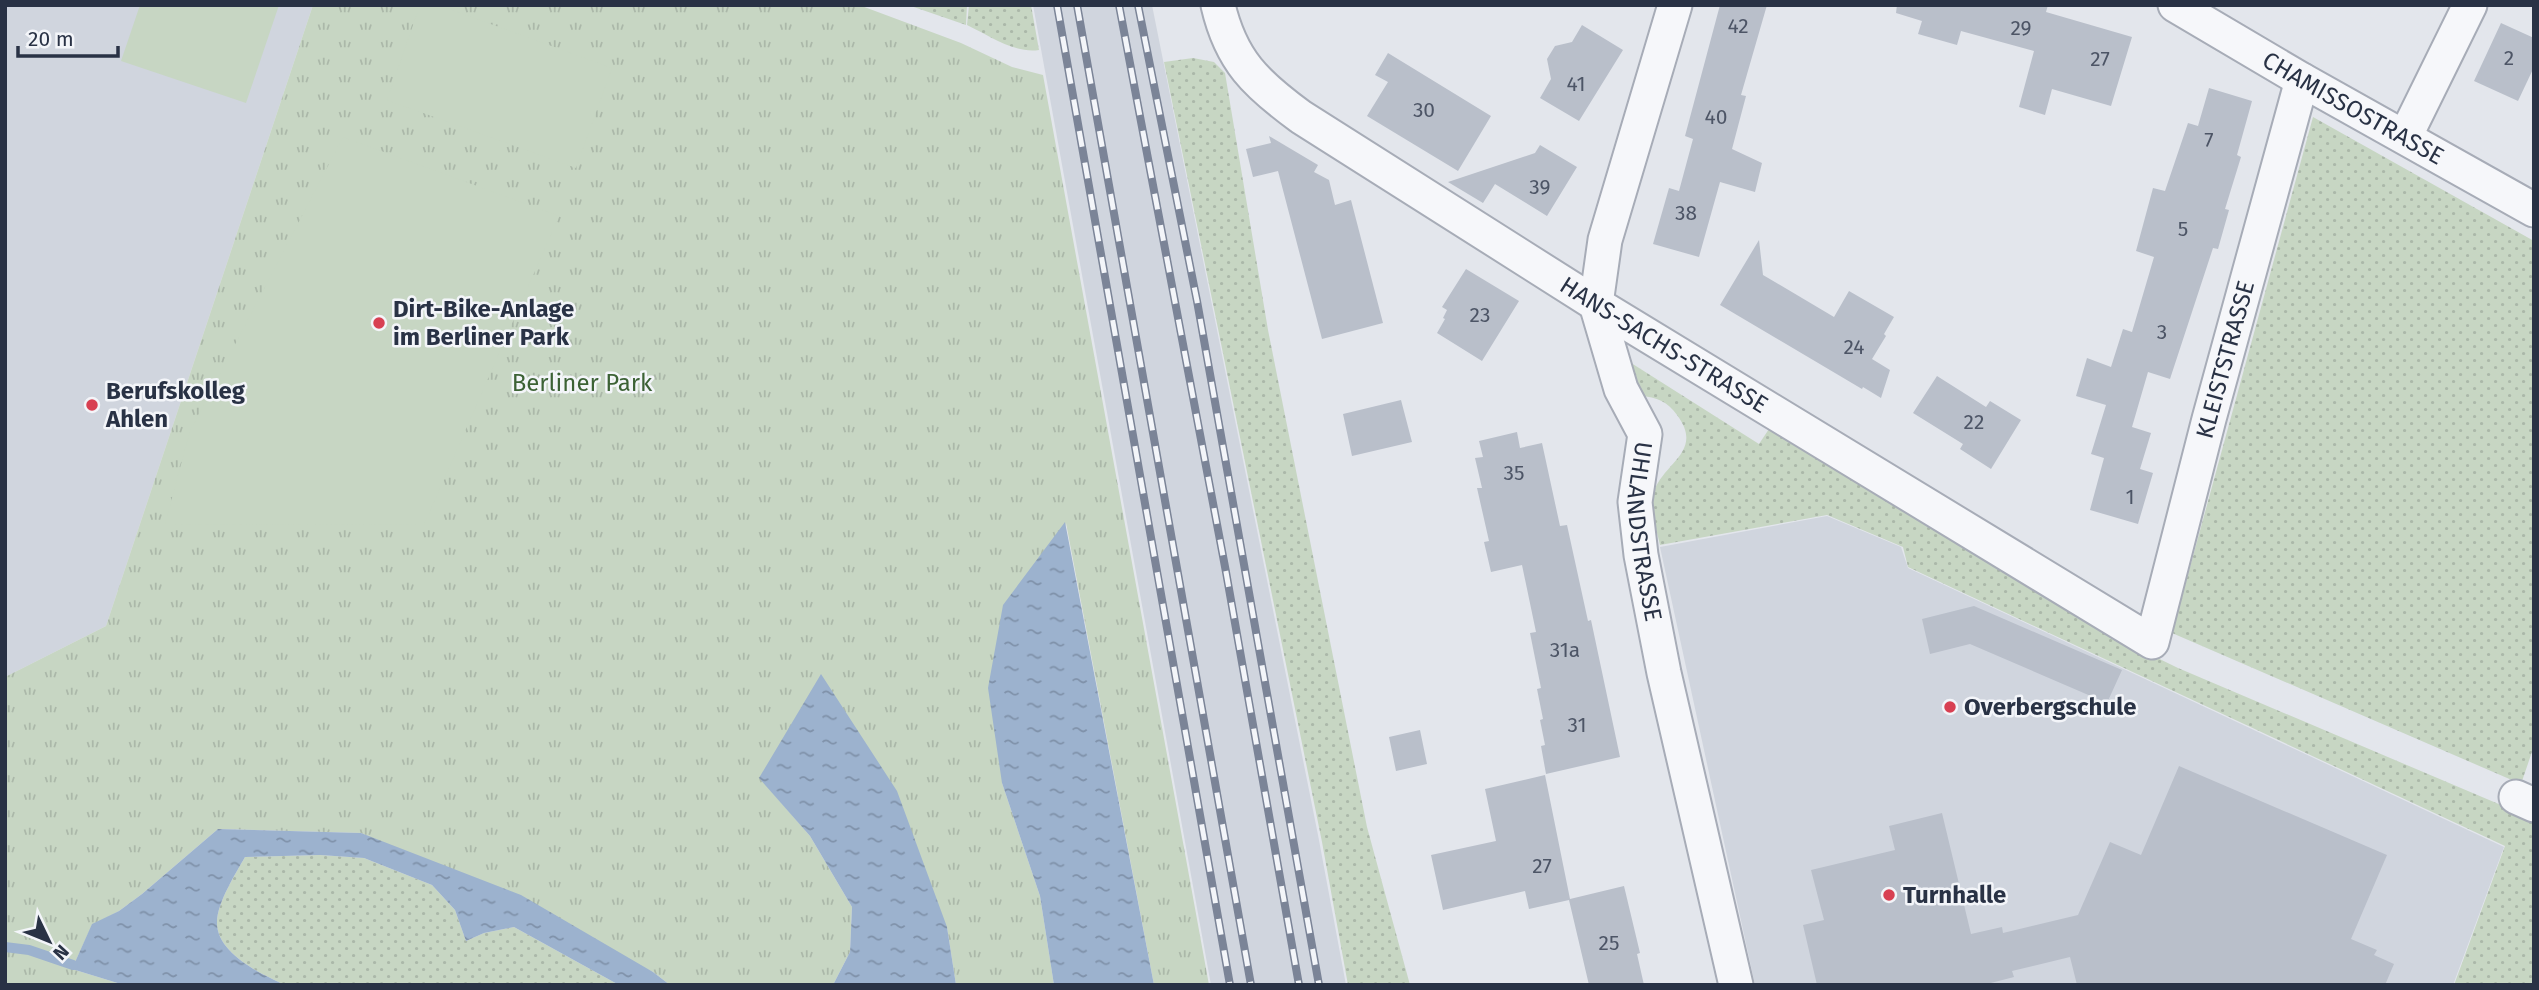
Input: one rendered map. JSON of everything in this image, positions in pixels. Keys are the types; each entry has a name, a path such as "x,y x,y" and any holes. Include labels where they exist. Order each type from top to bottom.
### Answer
{"street":[{"name":"HANS-SACHS-STRASSE","path":"1218,5 1224,31 1240,61 1267,92 1301,117 1595,304 2152,642"},
{"name":"UHLANDSTRASSE","path":"1675,5 1605,240 1595,304 1621,388 1644,434 1635,502 1641,555 1664,673 1736,985"},
{"name":"CHAMISSOSTRASSE","path":"2175,5 2302,80 2534,210"},
{"path":"2404,137 2470,5"},
{"name":"KLEISTSTRASSE","path":"2152,642 2302,80"}],"shaded area":[{"name":"Berufskolleg Ahlen","path":"5,5 313,5 106,626 5,677"},
{"path":"1033,5 1152,5 1346,985 1211,985"},
{"name":"Overbergschule","path":"1827,516 1901,547 1908,568 2504,847 2453,985 1755,985 1660,547"}],"green space":[{"path":"140,5 279,5 246,103 121,61"},
{"name":"Berliner Park","path":"313,5 859,5 961,43 1012,67 1043,75 1209,985 1154,985 1066,523 1002,783 1040,896 1054,985 956,985 947,927 759,777 810,836 852,907 850,952 833,985 670,985 653,972 361,833 218,829 142,894 119,911 92,925 72,969 124,985 5,985 5,677 106,626"},
{"path":"420,5 438,5 612,68 576,168 387,100"},
{"path":"908,5 967,5 966,25"},
{"path":"969,5 1031,5 1039,50 1011,46 967,25"},
{"path":"1193,58 1214,62 1225,73 1268,330 1367,827 1410,985 1348,985 1322,842 1164,62"},
{"path":"2313,117 2534,241 2534,746 2521,784 2172,633"},
{"name":"Dirt-Bike-Anlage im Berliner Park","path":"343,137 559,216 424,525 165,524 190,431"},
{"path":"1628,361 1759,444 1771,426 2137,648 2178,668 2534,819 2534,985 2454,985 2505,846 1908,567 1903,547 1827,515 1660,545 1652,511 1652,497 1659,481 1680,456 1686,438 1684,427 1670,407 1657,399 1640,396"},
{"path":"320,855 364,858 432,885 455,910 466,941 484,933 514,927 619,985 285,985 264,975 232,953 219,933 217,922 220,906 245,857"}],"water":[{"path":"1065,522 1154,985 1054,985 1040,896 1002,783 988,688 1003,605"},
{"path":"821,674 897,791 947,927 956,985 833,985 850,952 852,907 810,836 759,778"},
{"path":"218,829 361,833 521,895 653,972 670,985 619,985 514,927 484,933 466,941 455,910 432,885 364,858 320,855 245,857 220,906 217,922 219,933 232,953 264,975 285,985 124,985 72,969 92,924 119,911 142,894"}],"building":[{"path":"1720,5 1767,5 1741,95 1746,96 1732,149 1762,163 1755,192 1720,182 1699,257 1653,244 1669,188 1679,191 1693,139 1685,136"},
{"path":"1897,5 2048,5 2046,12 2132,37 2111,106 2052,89 2045,115 2019,107 2034,51 1961,31 1957,45 1918,34 1922,21 1896,13"},
{"path":"2501,23 2534,38 2534,67 2518,101 2474,81"},
{"path":"1582,25 1623,50 1579,121 1540,98 1551,79 1547,59 1555,46 1572,42"},
{"path":"1388,53 1491,116 1458,171 1367,116 1388,82 1375,75"},
{"path":"2209,88 2252,101 2237,155 2241,157 2225,209 2229,210 2218,249 2213,248 2170,379 2148,372 2132,427 2151,433 2140,469 2153,473 2138,524 2090,510 2104,458 2091,454 2106,405 2076,396 2087,358 2111,367 2123,329 2132,332 2154,257 2136,251 2153,188 2165,191 2188,123 2198,126"},
{"path":"1269,136 1318,165 1314,172 1329,180 1335,205 1351,200 1383,323 1322,339 1278,171 1253,177 1246,149 1271,143"},
{"path":"1540,145 1577,167 1547,216 1495,184 1483,203 1448,182 1535,153"},
{"path":"1759,240 1763,275 1834,317 1849,291 1894,317 1872,359 1890,370 1881,398 1720,305"},
{"path":"1466,269 1519,301 1482,361 1437,333 1447,310 1442,307"},
{"path":"1937,376 1986,407 1990,401 2021,420 1991,469 1960,449 1963,444 1913,413"},
{"path":"1401,400 1412,442 1352,456 1343,414"},
{"path":"1517,432 1520,448 1542,443 1560,526 1567,525 1588,621 1591,620 1620,757 1546,774 1541,746 1545,745 1540,720 1543,719 1537,689 1541,688 1530,633 1536,632 1522,565 1491,572 1484,542 1489,541 1477,488 1482,488 1475,458 1483,457 1479,441"},
{"path":"1974,606 2122,670 2107,703 1970,644 1930,654 1922,619"},
{"path":"1420,730 1427,764 1396,771 1389,737"},
{"path":"2179,766 2387,855 2351,939 2377,950 2374,955 2394,964 2385,985 2077,985 2070,957 2012,971 2014,977 1983,985 1817,985 1803,925 1824,920 1811,870 1895,850 1889,826 1942,813 1971,934 2002,927 2003,933 2078,915 2110,842 2141,855"},
{"path":"1545,775 1570,899 1624,886 1640,953 1637,954 1644,985 1589,985 1569,900 1529,909 1525,891 1443,910 1431,855 1496,841 1485,789"}],"waterway":[{"path":"5,947 29,950 73,965"}],"railway":[{"path":"1057,5 1230,985"},
{"path":"1077,5 1251,985"},
{"path":"1119,5 1226,572 1299,985"},
{"path":"1138,5 1197,301 1319,985"}],"place":[{"name":"Dirt-Bike-Anlage im Berliner Park","path":"379,323"},
{"name":"Berufskolleg Ahlen","path":"92,405"},
{"name":"Overbergschule","path":"1950,707"},
{"name":"Turnhalle","path":"1889,895"}]}
